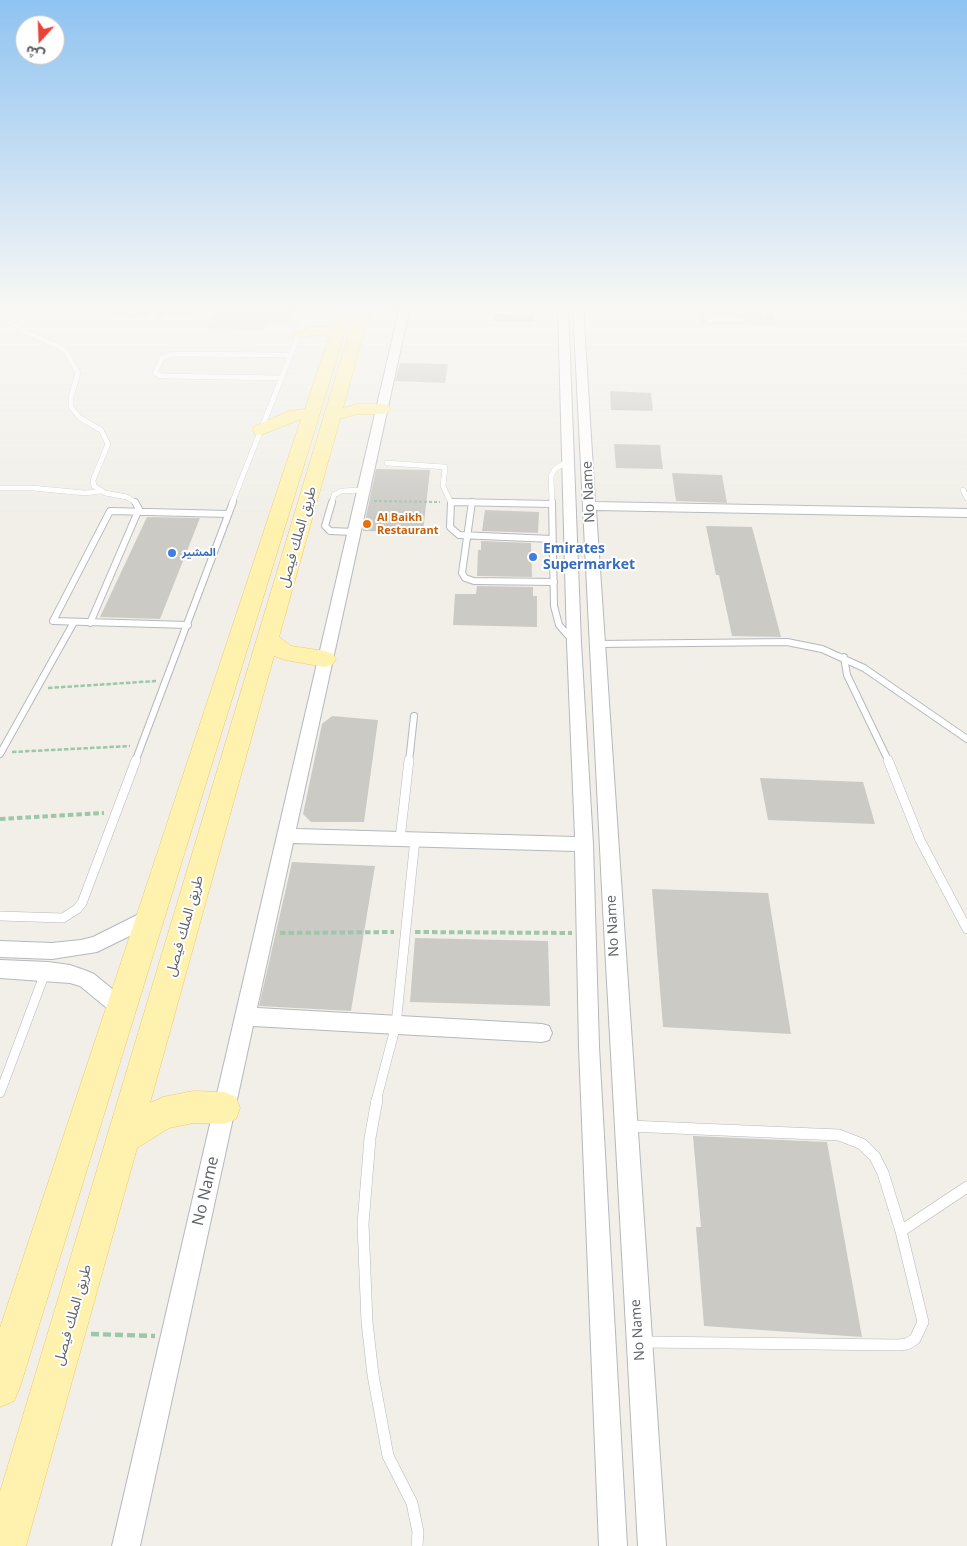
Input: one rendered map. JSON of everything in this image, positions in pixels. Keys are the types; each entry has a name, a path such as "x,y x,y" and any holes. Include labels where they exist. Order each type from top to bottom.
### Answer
{"main road":[{"name":"طريق الملك فيصل","path":"1,1381 324,378"},
{"name":"طريق الملك فيصل","path":"5,1546 268,640 313,415 330,378"},
{"path":"270,408 280,414 313,415"},
{"path":"261,430 313,415 356,409 382,409"},
{"path":"268,640 284,653 325,659"},
{"path":"124,1137 163,1113 193,1107 224,1108"}],"street":[{"name":"No Name","path":"126,1546 390,378"},
{"name":"No Name","path":"568,378 568,461 574,643 584,844 585,933 613,1546"},
{"name":"No Name","path":"576,378 590,506 625,1126 652,1546"},
{"path":"590,506 967,513"},
{"path":"286,836 584,844"},
{"path":"0,950 52,951 82,948 97,944 149,917"},
{"path":"0,969 70,974 87,980 120,1007"},
{"path":"245,1016 542,1033"}],"lane":[{"path":"77,378 71,397 71,406 80,418 100,430 108,444 93,480 94,486 101,491"},
{"path":"0,916 63,918 77,910 82,903 167,681 228,514 282,378"},
{"path":"568,461 558,466 551,476 552,539 556,616 559,625 574,643"},
{"path":"387,463 444,466 443,486 452,502 450,527 453,531 467,536 552,539"},
{"path":"0,488 32,488 86,493 101,491 127,496 138,505 139,512 90,623"},
{"path":"963,490 967,498"},
{"path":"354,532 330,531 325,526 334,495 341,491 362,496"},
{"path":"452,502 552,504"},
{"path":"472,502 462,574 474,581 554,582"},
{"path":"188,625 54,621 110,511 228,514"},
{"path":"0,753 74,622"},
{"path":"597,644 787,642 822,649 844,657 864,668 967,739"},
{"path":"844,657 847,675 885,752 920,840 967,928"},
{"path":"414,716 406,932 396,1025 377,1097 370,1138 363,1224 364,1272 372,1366 385,1443 391,1462 412,1503 418,1532 417,1546"},
{"path":"0,1093 45,971"},
{"path":"625,1126 839,1136 855,1140 870,1150 880,1164 901,1231 922,1322 920,1332 915,1339 907,1344 639,1342"},
{"path":"901,1231 967,1188"}],"path":[{"path":"362,496 452,502"},
{"path":"37,688 167,681"},
{"path":"0,753 142,745"},
{"path":"0,819 117,812"},
{"path":"264,933 585,933"},
{"path":"68,1333 173,1337"}],"building":[{"path":"396,378 446,378 445,383 395,381"},
{"path":"610,391 651,393 653,411 611,410"},
{"path":"614,444 660,445 663,469 616,468"},
{"path":"376,469 430,470 423,532 363,531"},
{"path":"672,473 722,475 727,503 676,501"},
{"path":"485,510 539,512 538,533 482,531"},
{"path":"147,517 200,518 160,619 100,617"},
{"path":"706,526 752,527 781,637 732,636 719,575 716,575"},
{"path":"481,541 531,543 532,577 477,576 478,550 481,550"},
{"path":"477,586 533,587 533,596 537,596 537,627 453,625 455,594 476,594"},
{"path":"332,716 378,720 364,822 311,822 303,814 322,724"},
{"path":"760,778 863,782 875,824 768,820"},
{"path":"292,862 375,866 351,1011 259,1006"},
{"path":"652,889 768,893 791,1034 663,1027"},
{"path":"415,938 548,941 550,1006 410,1002"},
{"path":"693,1136 827,1142 862,1337 704,1326 696,1227 701,1227"}],"place":[{"name":"Al Baikh Restaurant","path":"367,524"},
{"name":"المشير","path":"172,553"},
{"name":"Emirates Supermarket","path":"533,557"}]}
